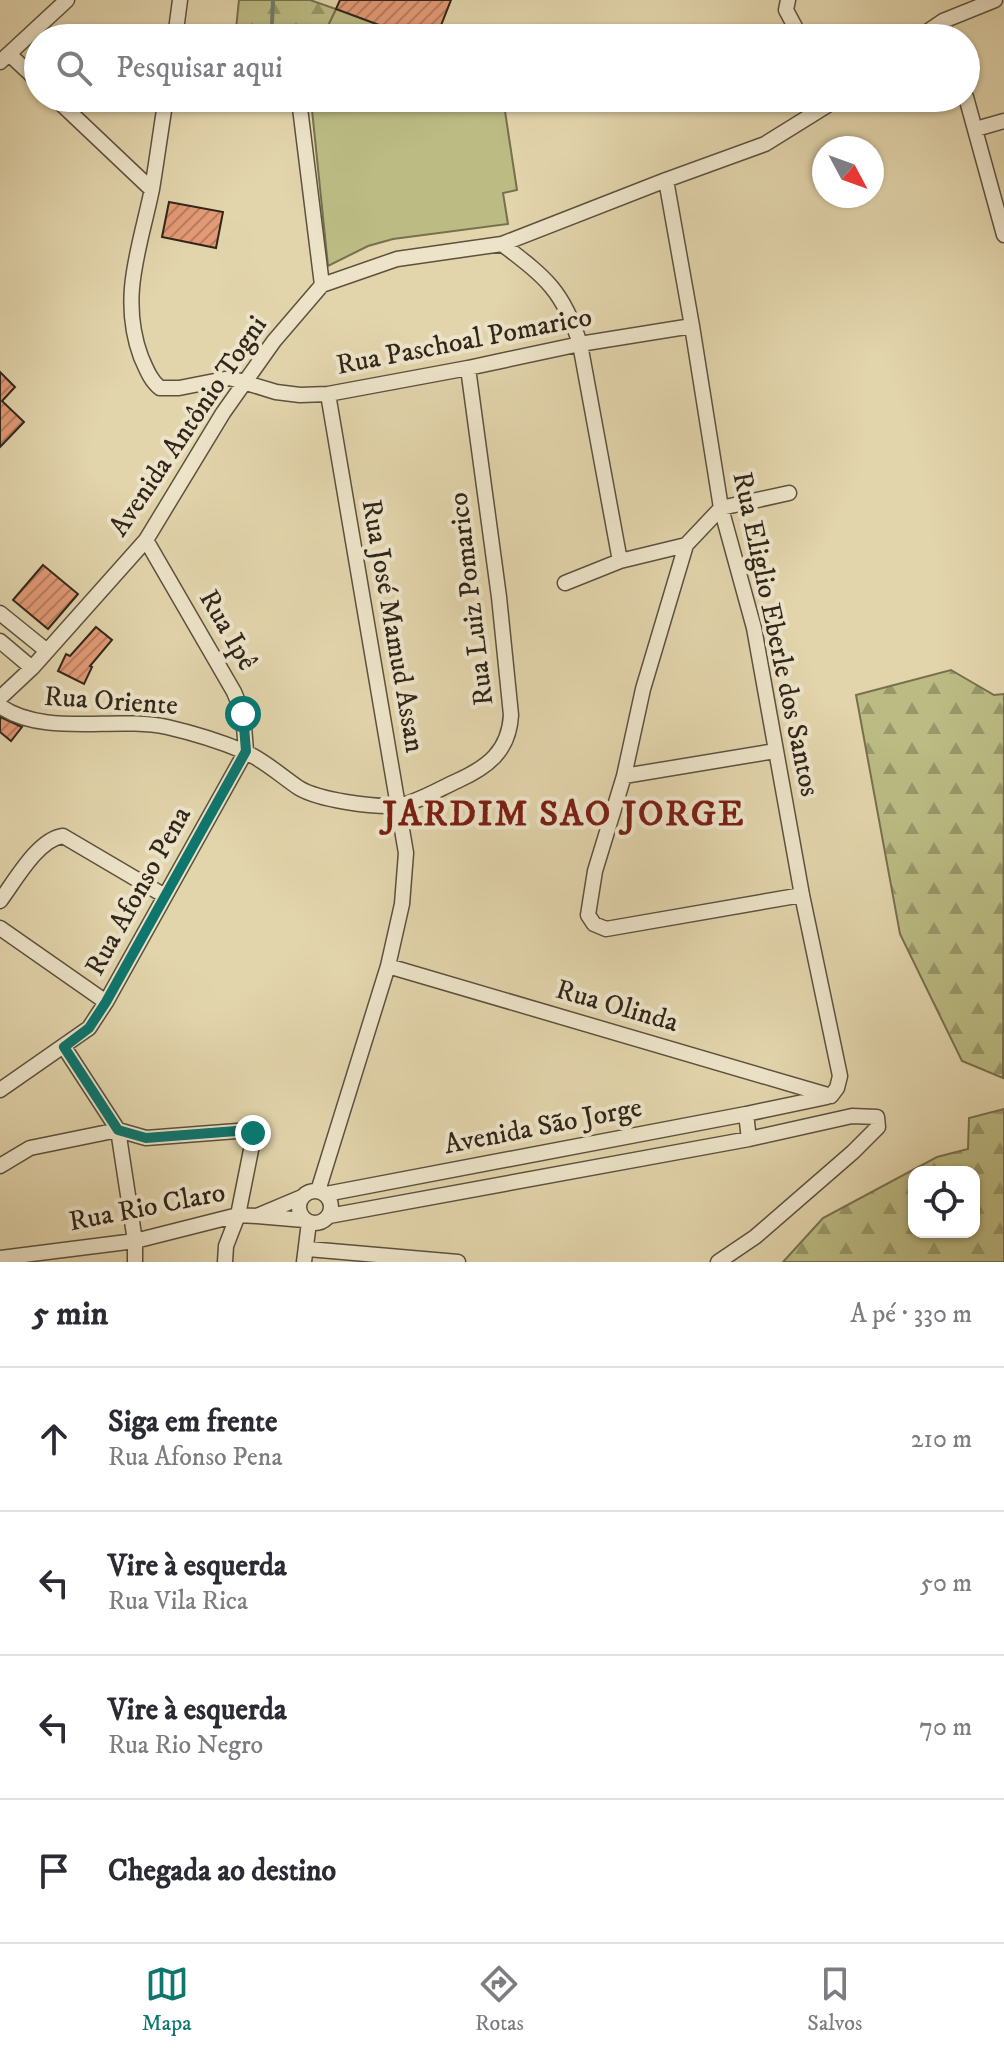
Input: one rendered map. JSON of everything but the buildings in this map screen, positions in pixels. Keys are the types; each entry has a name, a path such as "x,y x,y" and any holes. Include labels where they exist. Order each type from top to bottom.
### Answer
{"street":[{"path":"41,24 67,0"},
{"path":"177,24 180,0"},
{"path":"788,0 786,10 794,24"},
{"path":"939,24 995,0"},
{"path":"24,40 5,58 24,71"},
{"path":"70,112 151,189"},
{"path":"151,189 164,112"},
{"path":"300,112 322,285 397,259 502,244 765,144 815,112"},
{"path":"971,112 1004,234"},
{"path":"976,129 1004,121"},
{"name":"Rua Eliglio Eberle dos Santos","path":"666,180 721,508 754,628 802,895 840,1076 831,1096"},
{"name":"Rua Paschoal Pomarico","path":"151,189 135,261 131,298 133,333 146,369 163,389 230,378 276,392 328,394 580,344 692,326"},
{"path":"502,244 556,289 572,318 580,344 620,561"},
{"name":"Avenida Antônio Togni","path":"0,698 32,668 146,540 223,413 274,341 322,285"},
{"name":"Rua Luiz Pomarico","path":"397,807 476,772 499,752 510,731 499,597 468,368"},
{"name":"Rua José Mamud Assan","path":"322,1193 388,966 402,904 406,853 328,394"},
{"path":"789,493 721,508 686,545 643,689 624,776 595,871 588,915 594,924 606,929 802,895"},
{"name":"Rua Ipê","path":"146,540 234,692 243,714 246,751"},
{"path":"565,583 620,561 686,545"},
{"path":"0,613 47,651"},
{"path":"0,641 32,668"},
{"name":"Rua Oriente","path":"0,706 25,720 47,723 112,722 164,726 246,751 313,795 397,807"},
{"name":"Rua Afonso Pena","path":"0,1090 89,1028 246,751"},
{"path":"624,776 775,751"},
{"path":"0,901 48,840 63,836 165,896"},
{"path":"0,928 106,1002"},
{"name":"Rua Olinda","path":"388,966 831,1096"},
{"path":"64,1047 118,1130 135,1241 135,1262"},
{"name":"Avenida São Jorge","path":"257,1216 309,1192 322,1193 831,1096"},
{"path":"746,1114 749,1139"},
{"name":"Avenida São Jorge","path":"257,1216 318,1224 329,1216 749,1139 852,1116 875,1115 878,1125 853,1152 755,1237 718,1262"},
{"path":"0,1166 30,1148 118,1130 146,1138 249,1130 254,1135 238,1215 226,1246 225,1262"},
{"path":"322,1193 331,1206 329,1216"},
{"path":"302,1197 299,1211 306,1221 306,1255 458,1262"},
{"name":"Rua Rio Claro","path":"0,1258 135,1241 238,1215 257,1216"}],"green space":[{"path":"239,0 310,0 336,9 329,24 236,24"},
{"path":"336,9 376,24 329,24"},
{"path":"312,112 505,112 517,190 503,193 508,224 393,239 368,246 328,266"},
{"path":"951,670 994,695 1004,694 1003,1078 962,1061 900,934 856,695"},
{"path":"1004,1109 1004,1262 783,1262 823,1218 908,1173 908,1238 980,1238 980,1166 920,1166 937,1157 968,1149 969,1118"}],"waterway":[{"path":"272,23 273,0"}],"district":[{"name":"JARDIM SAO JORGE","path":"564,814"}],"route":[{"path":"243,714 246,751 106,1002 89,1028 64,1047 118,1130 146,1138 249,1130 253,1133"}]}
